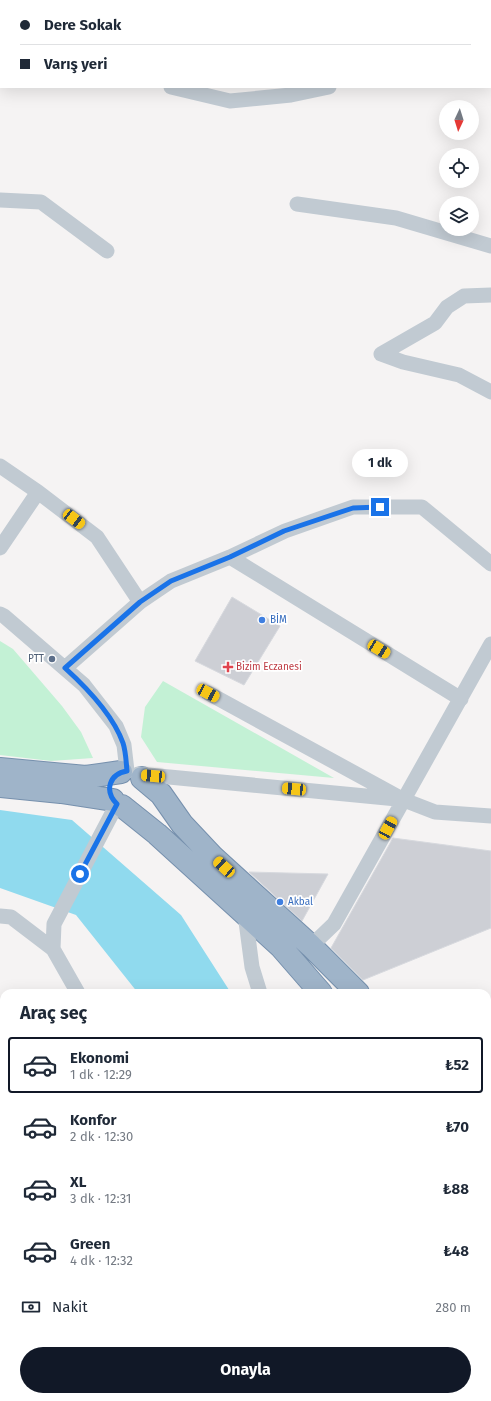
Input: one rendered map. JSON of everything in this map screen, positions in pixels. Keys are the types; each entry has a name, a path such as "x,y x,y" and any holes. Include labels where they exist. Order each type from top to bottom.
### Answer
{"highway":[{"path":"0,769 86,777 132,774 161,794 182,824 213,857 311,946 354,989"},
{"path":"0,786 60,792 117,803 127,807 138,804 146,789 132,774"},
{"path":"132,774 113,779 110,784 109,789 117,803 157,834 281,947 318,989"}],"street":[{"path":"175,88 230,101 291,95 325,88"},
{"path":"0,200 41,202 106,251"},
{"path":"297,204 396,218 491,246"},
{"path":"491,295 464,296 447,307 436,323 381,354 403,362 459,375 491,392"},
{"path":"0,466 38,492 97,537 140,602"},
{"path":"0,548 38,492"},
{"path":"65,668 140,602 171,581 230,557 284,531 353,508 422,507 491,564"},
{"path":"230,557 461,699"},
{"path":"0,614 84,685 116,726 124,745 132,774 404,800"},
{"path":"311,946 334,924 491,644"},
{"path":"208,693 404,800 435,812 491,816"},
{"path":"53,948 54,924 117,803"},
{"path":"245,914 252,967 259,989"},
{"path":"0,916 11,917 53,948 76,989"}],"green space":[{"path":"0,641 13,649 62,706 81,732 93,758 51,761 0,755"},
{"path":"163,681 334,778 157,762 141,737 145,707"}],"water":[{"path":"0,810 72,820 181,915 228,989 135,989 76,915 0,888"}],"building":[{"path":"232,597 280,626 244,685 195,661"},
{"path":"393,838 491,851 491,928 363,980 331,948"},
{"path":"249,872 328,874 302,921"}],"place":[{"name":"BİM","path":"262,620"},
{"name":"PTT","path":"52,659"},
{"name":"Bizim Eczanesi","path":"228,667"},
{"name":"Akbal","path":"280,902"}],"route":[{"path":"80,874 117,804 110,795 110,784 116,775 127,771 124,745 116,726 84,685 65,668 140,602 171,581 230,557 284,531 353,508 380,507"}]}
